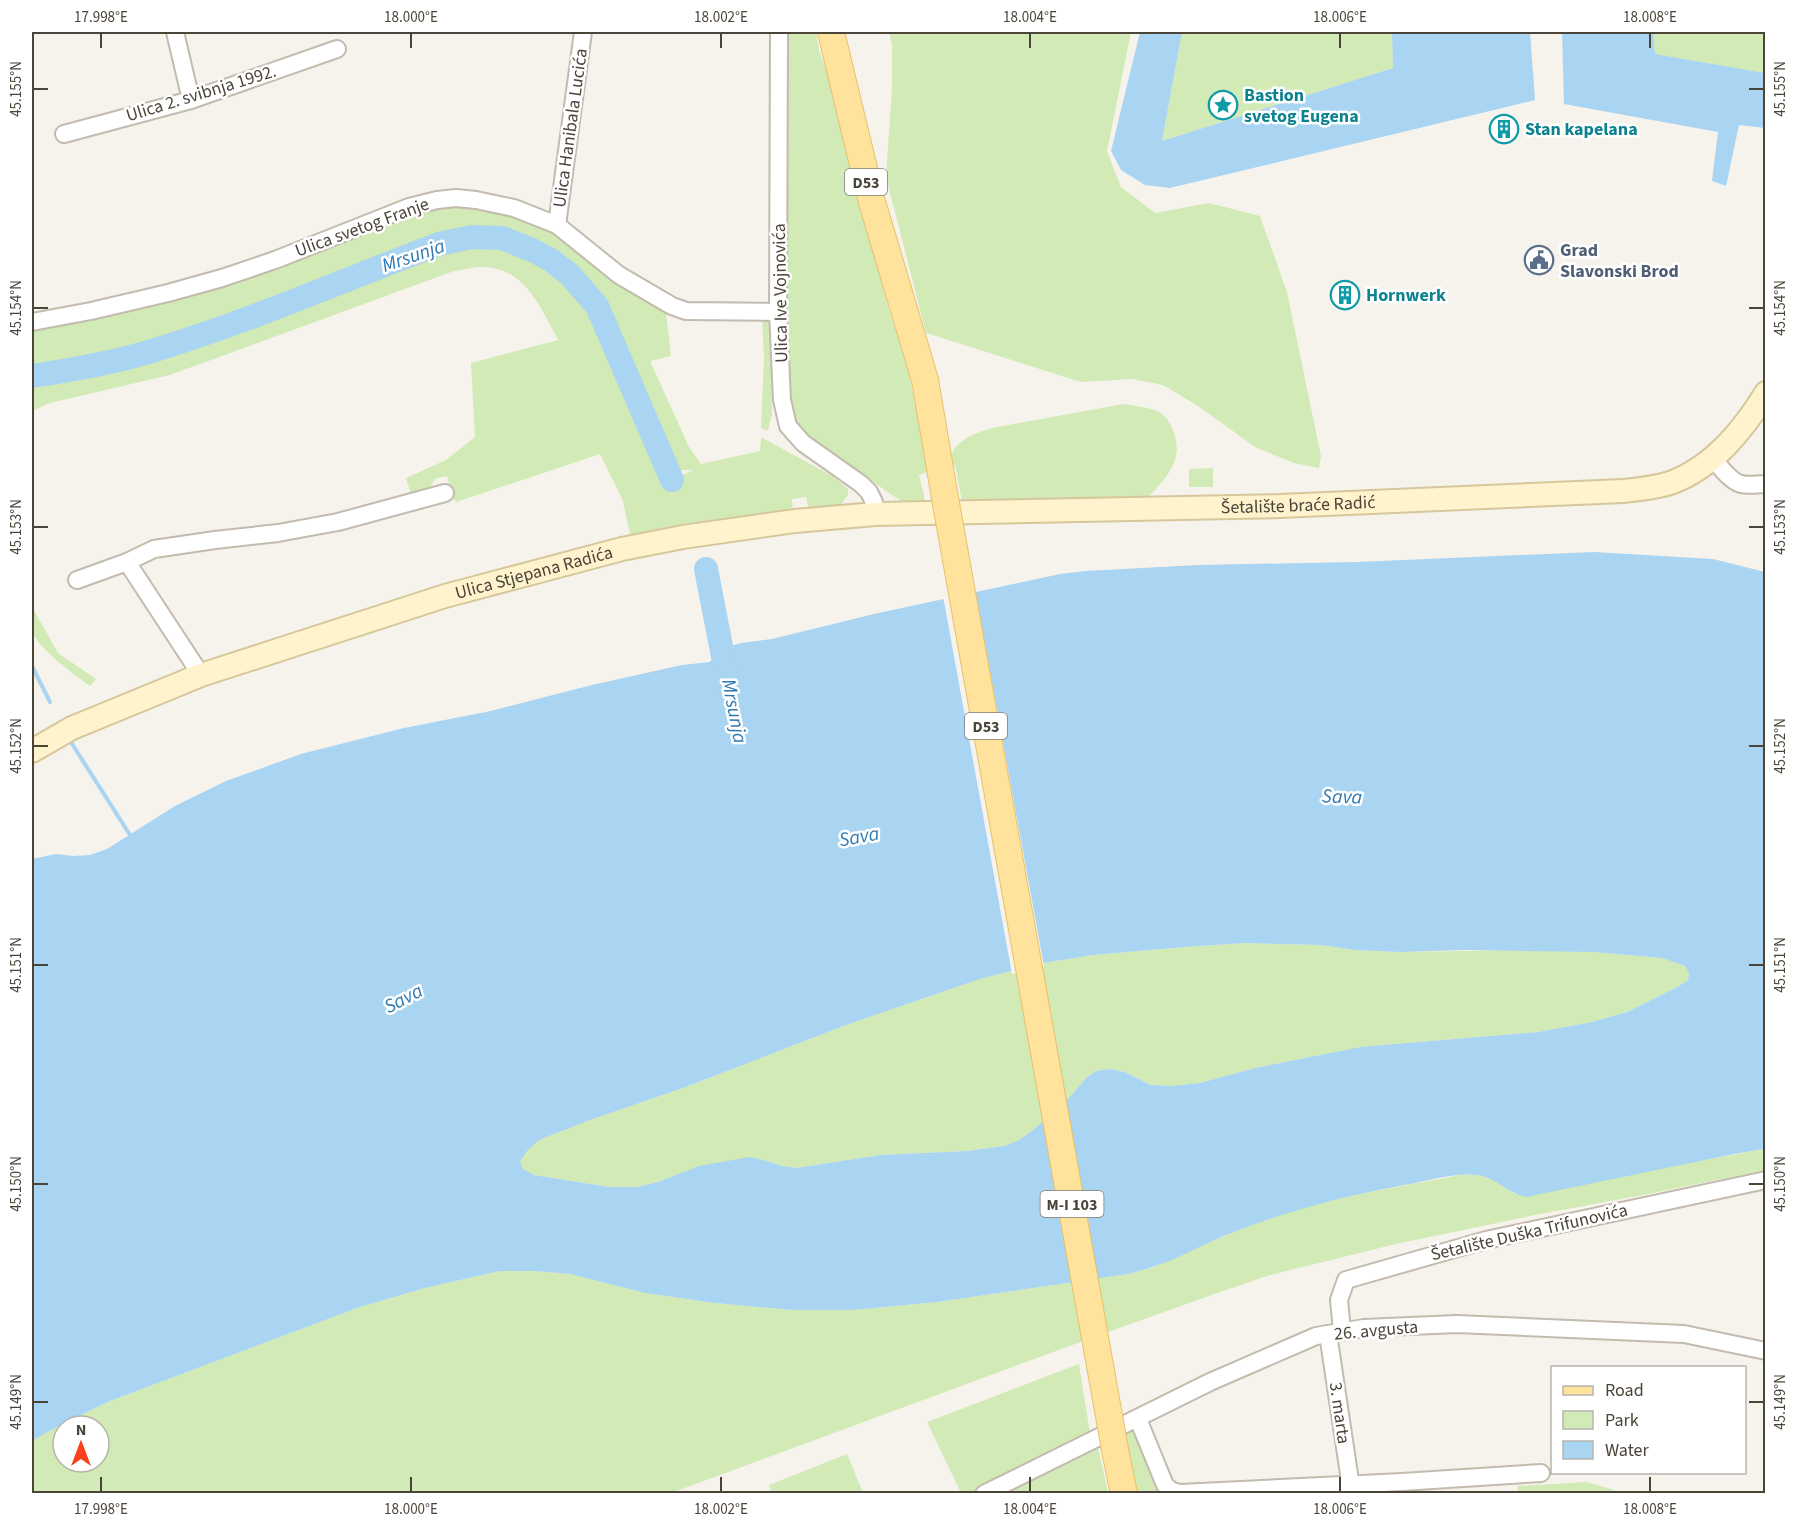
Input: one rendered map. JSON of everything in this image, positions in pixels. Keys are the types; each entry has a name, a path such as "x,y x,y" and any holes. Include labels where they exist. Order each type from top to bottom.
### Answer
{"main road":[{"name":"D53","path":"831,32 872,202 924,380 1027,953"},
{"name":"Šetalište braće Radić","path":"875,514 1258,506 1623,491 1674,482 1713,458 1753,414 1766,393"},
{"name":"Ulica Stjepana Radića","path":"41,745 72,728 201,675 445,596 622,549 683,537 740,528 875,514"},
{"name":"M-I 103","path":"1027,953 1124,1494"}],"street":[{"path":"174,32 190,100"},
{"name":"Ulica Hanibala Lucića","path":"557,225 583,32"},
{"name":"Ulica Ive Vojnovića","path":"779,32 778,312 782,400 788,426 803,443 869,492 874,502 875,514"},
{"name":"Ulica 2. svibnja 1992.","path":"64,134 190,100 337,49"},
{"name":"Ulica svetog Franje","path":"32,322 135,301 222,278 275,260 409,207 456,198 514,208 557,225 619,275 672,306 686,311 778,312"},
{"path":"1713,458 1727,475 1742,484 1766,484"},
{"path":"77,580 127,562 154,549 278,533 338,522 445,493"},
{"path":"127,562 201,675"},
{"name":"Šetalište Duška Trifunovića","path":"1335,1332 1339,1300 1346,1280 1486,1240 1766,1180"},
{"name":"26. avgusta","path":"984,1494 1210,1382 1316,1336 1335,1332 1364,1328 1457,1324 1644,1332 1684,1334 1766,1351"},
{"name":"3. marta","path":"1335,1332 1351,1489"},
{"path":"1138,1419 1165,1485 1172,1491 1180,1493 1351,1489 1541,1473"}],"green space":[{"path":"787,32 816,32 889,310 907,365 929,471 919,475 926,504 904,503 820,446 802,432 788,401"},
{"path":"889,32 1131,32 1107,151 1121,187 1155,213 1209,203 1260,216 1287,292 1321,456 1319,468 1294,463 1255,447 1198,406 1163,385 1132,379 1081,382 926,333 886,177 892,88 892,45"},
{"name":"Bastion svetog Eugena","path":"1182,32 1392,32 1393,68 1162,141"},
{"path":"1653,32 1765,32 1765,73 1654,54"},
{"path":"448,204 500,209 552,232 666,313 671,356 650,361 689,447 701,464 760,451 761,437 832,476 848,489 848,495 840,506 809,511 806,497 792,499 793,512 631,539 623,501 600,454 456,502 452,497 447,476 435,479 426,493 412,497 406,478 446,460 475,437 471,363 558,340 529,291 509,273 496,269 478,267 454,271 170,375 50,403 32,411 32,384 115,370 188,349 425,259 463,248 499,247 523,255 557,275 584,302 611,357 662,484 693,470 678,470 610,310 590,283 580,271 548,248 527,237 498,229 478,228 444,232 156,340 104,353 32,366 32,328 401,216"},
{"path":"762,318 768,322 771,332 772,415 768,430 761,428 764,359"},
{"path":"1124,404 1160,412 1172,428 1176,439 1176,458 1172,467 1147,498 963,507 955,465 951,466 951,458 954,450 965,439 997,427"},
{"path":"1213,468 1213,487 1189,487 1189,469"},
{"path":"32,607 58,653 96,679 90,686 58,661 36,638 31,625"},
{"path":"1245,943 1321,945 1355,950 1400,952 1529,950 1593,952 1662,958 1685,966 1689,973 1688,980 1679,986 1627,1012 1592,1022 1538,1032 1360,1047 1255,1068 1200,1083 1171,1086 1151,1085 1125,1072 1111,1069 1096,1071 1033,1130 1019,1140 1004,1146 967,1151 880,1155 796,1168 767,1161 676,1175 637,1187 609,1187 534,1175 523,1169 520,1161 539,1140 683,1088 846,1025 980,979 1043,963 1093,955"},
{"path":"1765,1149 1765,1170 1396,1244 1270,1275 1086,1340 671,1493 32,1493 32,1441 51,1430 51,1474 111,1474 111,1414 83,1414 110,1401 360,1307 425,1288 500,1271 570,1274 645,1293 715,1303 792,1310 853,1310 937,1302 1128,1274 1154,1267 1231,1233 1311,1205 1460,1175 1477,1175 1494,1180 1515,1194"},
{"path":"1079,1364 1090,1433 974,1493 961,1493 927,1422"},
{"path":"1137,1425 1170,1493 1135,1493 1125,1430"},
{"path":"1098,1447 1108,1493 1007,1493 1013,1490"},
{"path":"847,1454 863,1493 772,1493 769,1485"},
{"path":"1587,1482 1617,1493 1518,1493 1518,1486"}],"water":[{"path":"1140,32 1182,32 1162,141 1393,68 1392,32 1530,32 1535,100 1170,188 1145,185 1121,170 1111,151"},
{"path":"1562,32 1653,32 1655,54 1765,73 1765,128 1739,125 1726,186 1712,181 1718,132 1564,104"},
{"name":"Sava","path":"1594,552 1713,559 1765,572 1765,1149 1526,1197 1514,1193 1491,1179 1477,1175 1441,1177 1297,1210 1227,1235 1164,1263 1128,1274 937,1302 853,1310 792,1310 715,1303 645,1293 570,1274 500,1271 425,1288 360,1307 110,1401 83,1414 51,1414 51,1430 32,1441 32,859 56,854 90,855 107,849 175,806 226,781 301,754 404,728 486,712 592,685 682,665 710,662 721,649 741,643 772,639 874,614 1060,574 1198,565 1357,562","holes":["1245,943 1321,945 1355,950 1593,952 1662,958 1685,966 1689,973 1688,980 1679,986 1627,1012 1592,1022 1538,1032 1360,1047 1255,1068 1200,1083 1171,1086 1151,1085 1125,1072 1110,1069 1096,1071 1033,1130 1019,1140 1004,1146 967,1151 880,1155 796,1168 750,1157 699,1166 658,1182 637,1187 609,1187 534,1175 523,1169 520,1161 539,1140 590,1120 683,1088 846,1025 980,979 1043,963 1093,955"]}],"pier":[{"path":"975,589 1044,966 1012,974 943,596"}],"waterway":[{"name":"Mrsunja","path":"32,376 77,369 152,351 261,313 439,244 472,237 502,238 551,260 570,275 597,306 672,480"},
{"name":"Mrsunja","path":"706,569 728,682"},
{"path":"32,666 50,702"},
{"path":"69,739 130,835"}],"place":[{"name":"Bastion svetog Eugena","path":"1223,105"},
{"name":"Stan kapelana","path":"1504,129"},
{"name":"Grad Slavonski Brod","path":"1539,260"},
{"name":"Hornwerk","path":"1345,295"}]}
